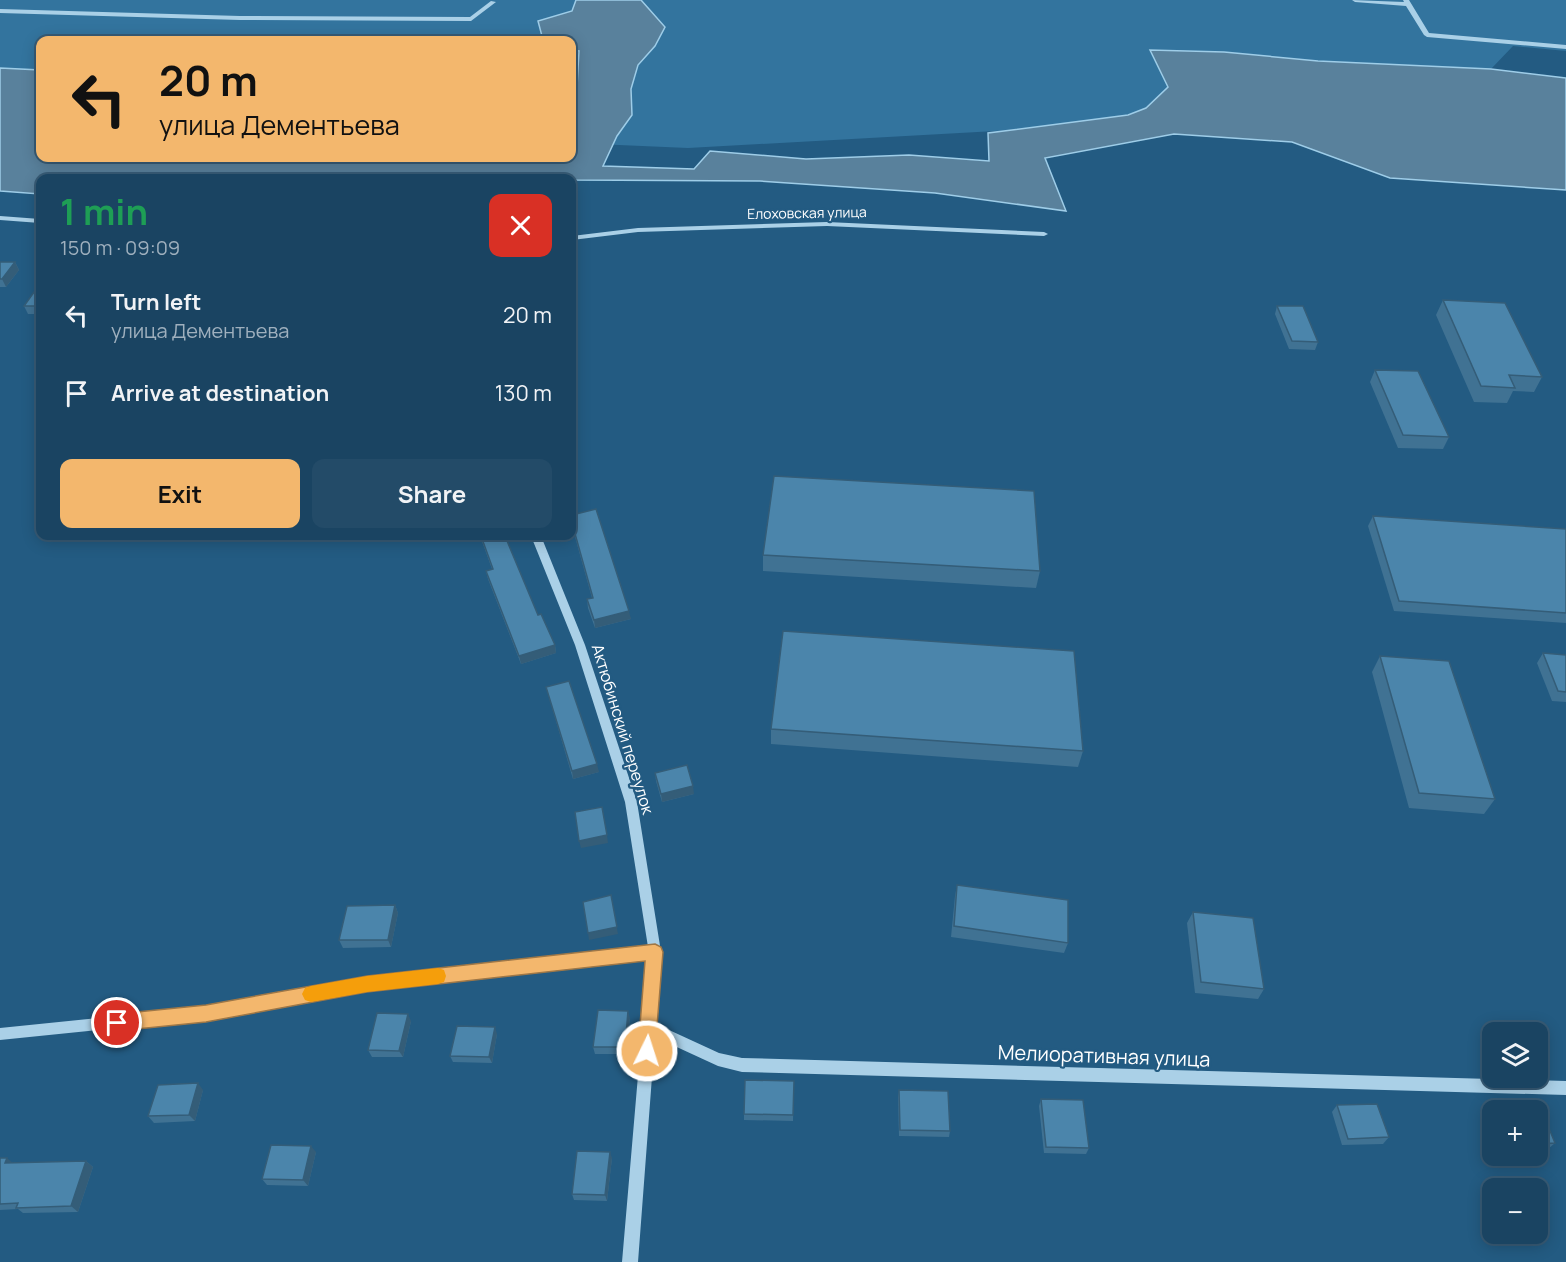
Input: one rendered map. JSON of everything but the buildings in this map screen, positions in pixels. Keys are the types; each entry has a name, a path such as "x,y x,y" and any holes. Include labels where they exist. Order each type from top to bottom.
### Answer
{"street":[{"path":"1355,0 1406,2 1427,35 1566,47"},
{"path":"0,11 210,18 471,19 494,2"},
{"path":"0,218 36,221"},
{"name":"Елоховская улица","path":"576,238 638,230 827,224 1044,234"},
{"name":"Актюбинский переулок","path":"538,540 580,645 631,802 655,952 630,1262"},
{"path":"0,1034 206,1013 367,984 655,952"},
{"name":"Мелиоративная улица","path":"648,1027 718,1059 742,1065 1566,1088"}],"shaded area":[{"path":"0,0 1566,0 1566,51 1513,46 1491,69 1318,61 1224,52 1150,51 1168,87 1146,108 1128,115 1030,129 688,148 596,144 576,141 576,36 36,36 36,81 0,80"},
{"path":"576,0 641,0 665,27 655,46 638,65 631,89 632,115 617,136 603,166 694,169 710,151 806,159 909,155 989,161 988,133 1128,115 1146,108 1168,87 1150,50 1224,52 1318,61 1491,69 1566,78 1566,190 1390,178 1292,142 1174,134 1045,158 1066,211 935,193 760,181 576,180 576,174 36,174 36,194 0,191 0,68 36,70 36,162 576,162 576,89 579,51 576,51 576,36 542,36 538,21 572,11"}],"slow traffic":[{"path":"311,994 367,984 438,976"}],"route":[{"path":"117,1023 206,1013 367,984 655,952 647,1051"}]}
